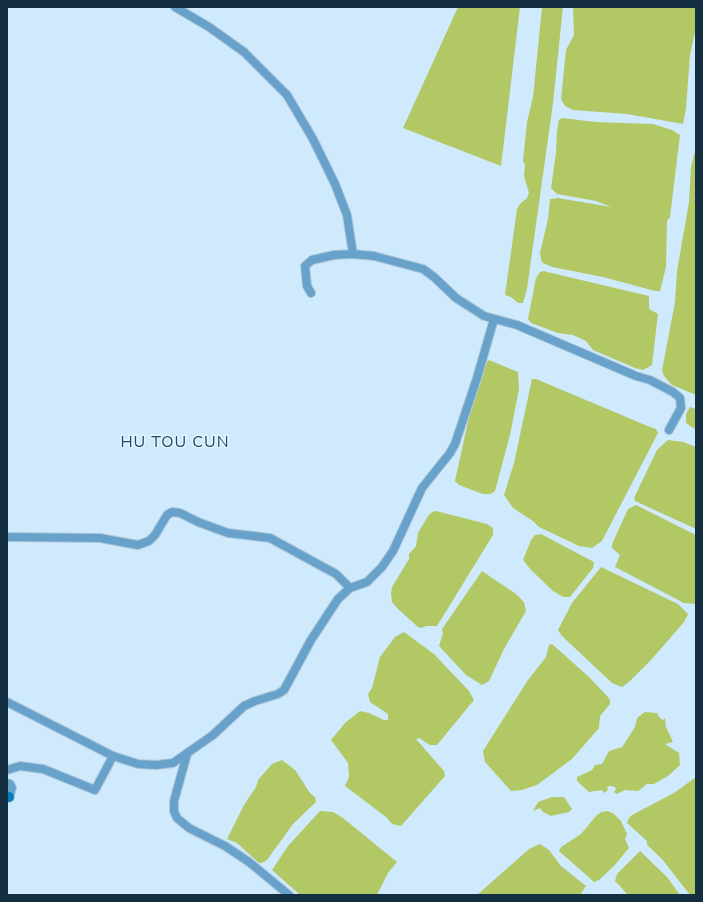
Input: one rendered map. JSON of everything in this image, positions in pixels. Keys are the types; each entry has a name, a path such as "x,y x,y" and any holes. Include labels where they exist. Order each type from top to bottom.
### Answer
{"street":[{"path":"175,7 209,27 244,52 287,95 313,139 335,184 347,214 353,254"},
{"path":"311,293 307,286 305,266 312,260 334,255 353,254 374,256 423,269 434,277 456,298 484,316 517,325 636,376 650,380 673,392 680,398 681,408 669,430"},
{"path":"7,702 113,756 138,764 156,765 172,763 187,754 213,735 244,706 278,694 284,690 311,640 338,599 350,588 363,585 382,567 393,551 422,488 450,453 455,444 477,378 494,319"},
{"path":"7,537 100,538 138,545 149,541 155,535 167,514 172,512 180,513 198,522 228,533 270,538 336,574 350,588"},
{"path":"187,754 174,801 174,811 177,818 189,828 225,846 250,862 289,895"},
{"path":"7,770 20,766 43,769 95,790 113,756"},
{"path":"7,783 10,784 12,788 8,797"}],"shaded area":[{"path":"458,7 520,7 501,166 403,128"},
{"path":"542,7 563,7 553,103 527,289 523,303 518,303 511,297 505,295 517,209 527,198 529,193 524,176 525,165 523,161 527,122 533,97"},
{"path":"573,7 696,7 696,27 690,55 686,108 683,124 627,114 573,110 565,106 561,99 566,50 574,35"},
{"path":"562,118 596,122 653,124 672,130 680,135 670,217 667,221 666,267 660,291 603,277 552,267 543,263 541,260 540,253 548,219 550,199 558,198 611,207 596,201 557,194 551,188 556,153 557,131 559,120"},
{"path":"696,153 696,395 672,385 664,376 662,370 675,302 677,271 689,202 691,167 694,154"},
{"path":"543,271 649,296 649,309 658,314 652,365 643,370 635,368 593,350 586,341 573,335 558,333 531,323 528,319 536,278 540,272"},
{"path":"489,360 518,372 519,389 510,435 495,491 491,494 483,494 459,485 455,481 469,417 486,363"},
{"path":"532,379 536,379 656,429 658,433 602,541 592,548 579,546 539,527 533,521 513,508 504,495 514,463"},
{"path":"690,407 696,409 696,430 686,423 686,414"},
{"path":"668,440 683,442 696,447 696,529 635,501 634,498 657,450"},
{"path":"636,505 696,535 696,604 684,603 615,567 620,555 612,548 612,544 628,509"},
{"path":"436,511 487,524 493,528 493,535 437,626 426,626 422,628 418,627 398,609 392,602 391,593 392,587 409,559 409,554 416,546 418,533 428,516 432,512"},
{"path":"541,534 594,562 593,568 570,597 563,597 553,591 531,570 523,560 531,540 535,535"},
{"path":"601,567 678,604 688,614 684,622 651,660 622,687 612,683 562,636 558,630 572,603"},
{"path":"482,571 516,594 524,602 526,611 504,649 489,681 482,685 466,675 439,646 443,633 442,629"},
{"path":"404,632 434,654 469,691 474,700 437,745 430,745 419,738 416,739 444,771 445,776 401,826 392,824 386,817 345,786 349,777 348,763 331,740 345,723 360,711 369,713 384,720 388,720 388,714 370,702 368,694 372,688 380,657 395,637"},
{"path":"552,644 588,676 607,696 610,700 610,704 600,716 599,728 572,759 537,785 522,790 511,791 485,762 483,751 528,680 546,657 549,645"},
{"path":"645,712 657,713 663,720 665,718 666,727 673,742 665,744 679,753 680,765 668,776 654,784 647,784 638,791 625,790 617,794 614,792 616,789 615,787 610,786 607,787 608,790 604,793 602,790 589,792 577,781 577,777 592,770 595,765 602,764 609,751 622,747 635,727 637,718"},
{"path":"282,760 295,770 310,793 315,797 316,802 293,824 267,860 259,863 237,843 227,839 244,805 256,787 258,780 272,764"},
{"path":"696,777 696,895 690,895 662,859 647,845 647,841 627,823 632,815 674,793"},
{"path":"552,797 564,797 572,809 569,812 551,816 543,812 540,808 533,811 538,802"},
{"path":"320,811 333,812 343,818 397,862 388,873 377,895 300,895 272,870 288,846"},
{"path":"608,811 614,814 621,821 627,834 625,839 629,848 614,866 599,880 594,882 559,851 561,847 581,834 596,816 601,812"},
{"path":"540,844 549,850 561,866 586,886 580,895 477,895 529,849"},
{"path":"640,851 667,877 680,895 628,895 615,881 617,874"}],"district":[{"name":"HU TOU CUN","path":"175,443"}]}
